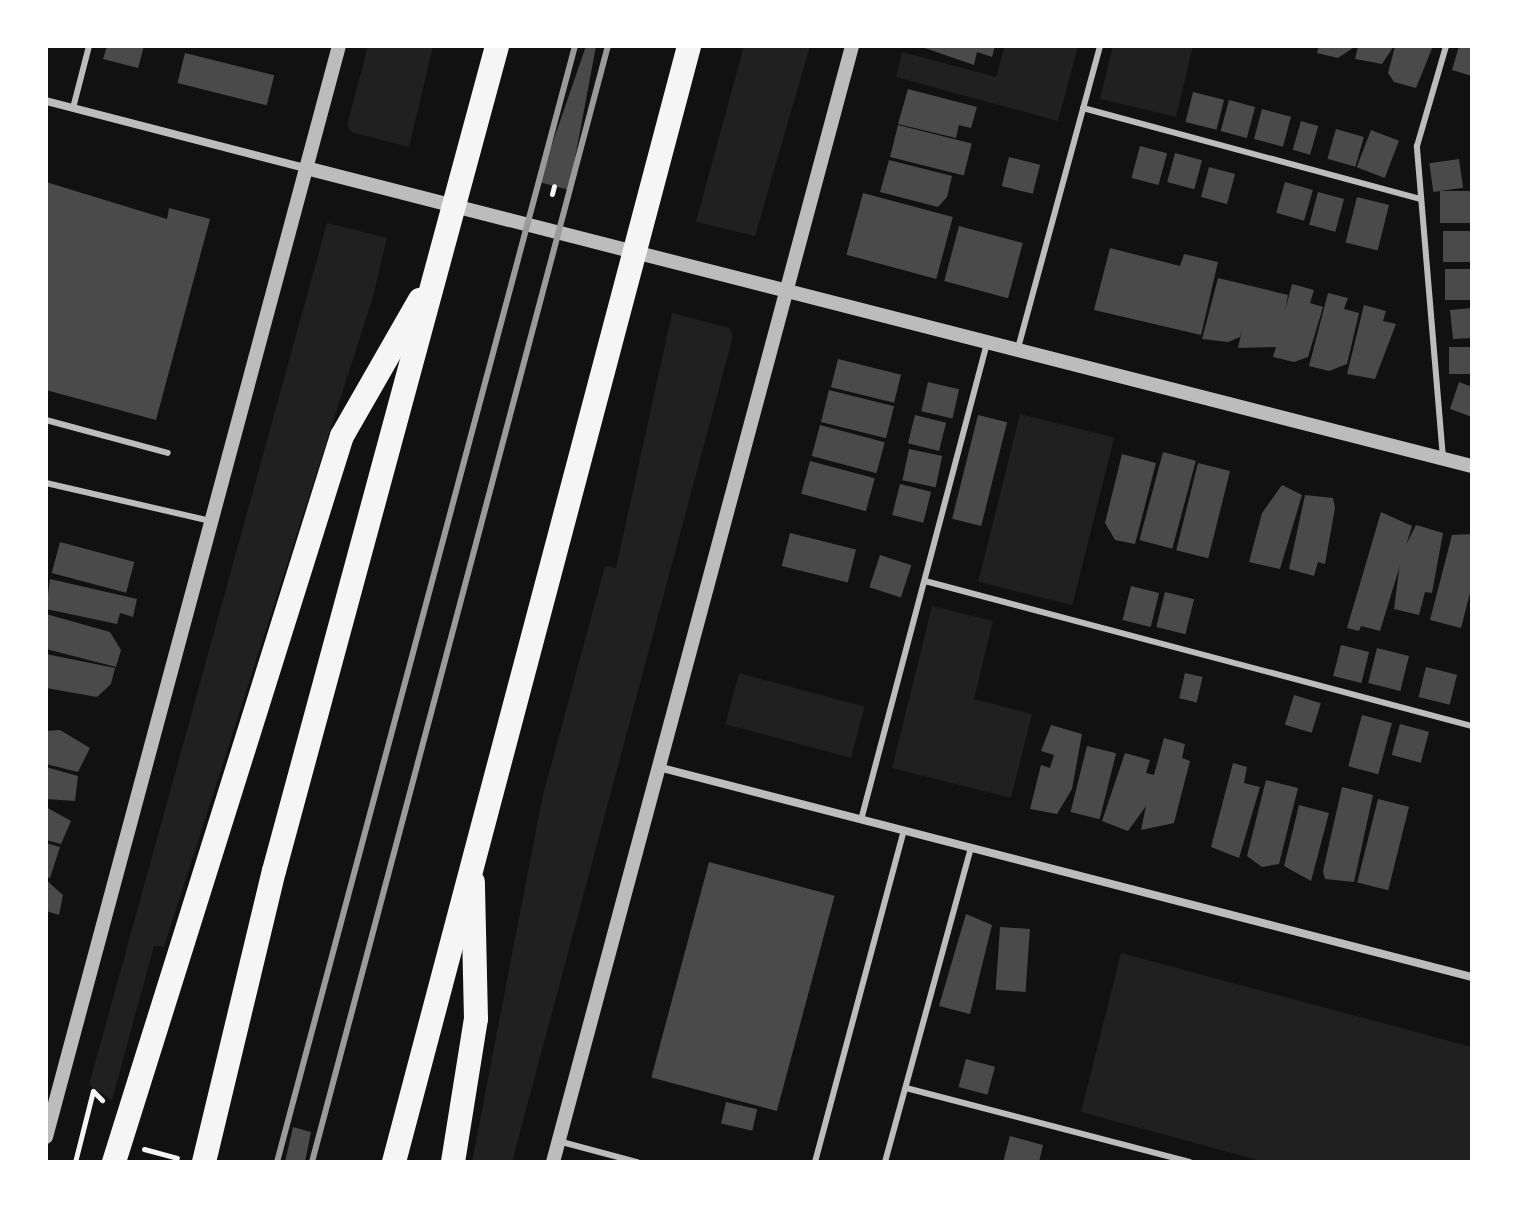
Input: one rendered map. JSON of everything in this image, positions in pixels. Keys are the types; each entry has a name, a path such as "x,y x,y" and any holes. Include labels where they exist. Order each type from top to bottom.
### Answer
{"highway":[{"path":"204,1162 497,46"},
{"path":"394,1162 472,850 689,46"},
{"path":"114,1162 342,436 437,270"},
{"path":"453,1162 476,1019 472,850"}],"street":[{"path":"47,1127 213,522 339,46"},
{"path":"553,1162 852,46"},
{"path":"46,101 1472,466"},
{"path":"658,767 1472,977"}],"lane":[{"path":"73,108 89,46"},
{"path":"1018,348 1100,46"},
{"path":"1443,458 1417,146 1446,46"},
{"path":"1083,108 1421,199"},
{"path":"861,820 988,341"},
{"path":"46,420 168,453"},
{"path":"46,483 213,522"},
{"path":"925,581 1472,726"},
{"path":"815,1162 904,831"},
{"path":"885,1162 971,848"},
{"path":"906,1088 1190,1162"},
{"path":"558,1141 637,1162"}],"path":[{"path":"552,194 554,186"},
{"path":"75,1162 93,1091 102,1097 93,1136"}],"shaded area":[{"path":"368,46 433,46 409,147 351,132 347,125"},
{"path":"744,46 810,46 755,236 696,222"},
{"path":"1005,46 1078,46 1058,121 896,77 902,52 996,77"},
{"path":"1113,46 1193,46 1176,117 1100,99"},
{"path":"327,223 387,238 373,297 164,947 154,946 112,1100 89,1085"},
{"path":"672,313 729,328 733,336 512,1162 472,1162 542,799 605,566 616,568"},
{"path":"1020,414 1114,437 1072,605 978,582"},
{"path":"932,606 993,621 974,699 1032,714 1011,798 892,768"},
{"path":"739,673 865,707 851,758 725,724"},
{"path":"1121,953 1472,1047 1472,1162 1265,1162 1081,1112"}],"building":[{"path":"107,46 144,46 138,68 103,59"},
{"path":"586,46 596,46 569,190 539,182"},
{"path":"919,46 995,46 992,57 977,52 974,65"},
{"path":"1319,46 1356,46 1338,58 1317,53"},
{"path":"1358,46 1394,46 1382,64 1355,59"},
{"path":"1395,46 1433,46 1416,88 1394,82 1388,73"},
{"path":"1459,46 1472,46 1472,76 1452,70"},
{"path":"185,53 274,75 267,105 178,83"},
{"path":"908,89 977,107 971,128 959,125 956,138 898,124"},
{"path":"1193,92 1224,100 1217,130 1186,122"},
{"path":"1229,100 1255,107 1247,138 1221,131"},
{"path":"1262,109 1291,117 1283,147 1254,139"},
{"path":"1301,121 1318,126 1310,155 1293,150"},
{"path":"898,125 972,143 964,175 890,157"},
{"path":"1336,129 1364,137 1355,167 1327,159"},
{"path":"1371,130 1399,141 1385,178 1357,167"},
{"path":"1140,146 1167,153 1159,185 1131,178"},
{"path":"1175,153 1202,160 1194,189 1167,182"},
{"path":"1009,157 1040,165 1033,194 1002,186"},
{"path":"1459,159 1463,188 1433,192 1429,163"},
{"path":"889,160 952,176 947,197 938,207 880,192"},
{"path":"1209,167 1235,174 1227,204 1201,197"},
{"path":"46,182 167,219 169,208 210,219 156,420 46,390"},
{"path":"1285,182 1313,190 1304,221 1276,213"},
{"path":"1440,191 1472,191 1472,223 1440,223"},
{"path":"1318,192 1344,199 1335,232 1309,225"},
{"path":"863,193 953,217 936,279 846,255"},
{"path":"1357,197 1389,205 1378,251 1346,243"},
{"path":"959,226 1023,243 1008,298 944,281"},
{"path":"1443,231 1472,231 1472,262 1443,262"},
{"path":"1110,248 1180,266 1184,254 1218,262 1201,335 1094,310"},
{"path":"1445,269 1472,269 1472,300 1445,300"},
{"path":"1218,278 1288,295 1285,311 1292,284 1314,290 1310,303 1323,307 1308,357 1294,362 1273,357 1276,347 1238,348 1243,325 1240,337 1228,342 1202,339"},
{"path":"1328,293 1348,298 1344,309 1359,313 1347,364 1329,371 1309,366"},
{"path":"1364,305 1386,311 1383,321 1396,324 1375,379 1347,374"},
{"path":"1472,308 1472,338 1453,339 1450,310"},
{"path":"1449,347 1472,347 1472,374 1449,374"},
{"path":"838,359 901,375 894,403 831,387"},
{"path":"928,382 959,389 952,418 921,411"},
{"path":"1459,382 1472,387 1472,417 1450,409"},
{"path":"829,390 894,406 886,438 821,422"},
{"path":"915,415 946,423 939,451 908,443"},
{"path":"978,415 1007,422 981,526 952,519"},
{"path":"820,425 885,442 876,473 812,456"},
{"path":"909,449 942,456 936,487 902,480"},
{"path":"1163,452 1196,461 1172,549 1139,540"},
{"path":"1122,454 1156,463 1135,544 1115,540 1105,523"},
{"path":"810,461 875,478 866,511 801,494"},
{"path":"1198,463 1230,471 1208,558 1176,550"},
{"path":"900,484 931,492 923,523 892,515"},
{"path":"1282,485 1302,495 1280,569 1249,562 1262,513"},
{"path":"1305,495 1333,498 1335,508 1325,564 1318,562 1314,576 1289,569"},
{"path":"1381,512 1412,526 1380,631 1361,626 1359,631 1347,628"},
{"path":"1416,525 1443,533 1432,593 1425,592 1419,615 1394,609 1401,555"},
{"path":"790,533 856,549 848,582 782,566"},
{"path":"1472,534 1472,585 1461,628 1430,620 1452,535"},
{"path":"60,542 134,562 126,593 52,573"},
{"path":"880,555 911,565 901,598 869,587"},
{"path":"50,579 137,599 133,617 120,613 117,624 46,609"},
{"path":"1131,586 1159,593 1151,627 1123,620"},
{"path":"1165,592 1194,599 1185,634 1156,627"},
{"path":"46,614 110,632 121,650 116,667 46,649"},
{"path":"1341,645 1369,652 1361,683 1333,676"},
{"path":"1377,648 1409,656 1400,691 1368,683"},
{"path":"46,654 115,668 111,684 97,697 46,688"},
{"path":"1426,667 1457,675 1450,705 1419,697"},
{"path":"1185,673 1203,677 1197,702 1179,698"},
{"path":"1294,695 1321,703 1312,733 1285,725"},
{"path":"1362,715 1392,723 1378,774 1348,766"},
{"path":"1400,724 1429,732 1421,763 1392,755"},
{"path":"1051,725 1082,734 1072,789 1057,814 1030,809 1041,765 1050,768 1054,755 1041,751"},
{"path":"60,730 90,748 78,772 46,764 46,731"},
{"path":"1164,738 1185,744 1182,758 1190,761 1174,823 1141,830 1146,806 1128,831 1102,821 1125,753 1150,760 1146,773 1154,775"},
{"path":"1087,746 1116,753 1100,819 1071,812"},
{"path":"1233,763 1247,767 1244,783 1260,787 1239,858 1211,847"},
{"path":"46,767 78,776 75,801 46,799"},
{"path":"1266,780 1298,788 1279,864 1262,867 1247,856"},
{"path":"1342,787 1373,795 1354,882 1325,879 1323,871"},
{"path":"1378,799 1409,807 1388,890 1357,882"},
{"path":"1299,805 1329,813 1311,881 1284,866"},
{"path":"46,807 71,821 61,844 46,840"},
{"path":"46,843 60,847 50,878 46,877"},
{"path":"709,862 835,896 777,1111 651,1077"},
{"path":"46,880 63,895 59,915 46,911"},
{"path":"966,914 992,925 970,1014 939,1006"},
{"path":"1000,927 1030,929 1026,992 996,990"},
{"path":"966,1059 995,1067 987,1095 958,1087"},
{"path":"726,1102 757,1109 752,1131 721,1123"},
{"path":"293,1127 311,1132 305,1162 285,1162"},
{"path":"1010,1136 1043,1145 1039,1162 1003,1162"}],"railway":[{"path":"277,1162 575,46"},
{"path":"312,1162 608,46"}]}
